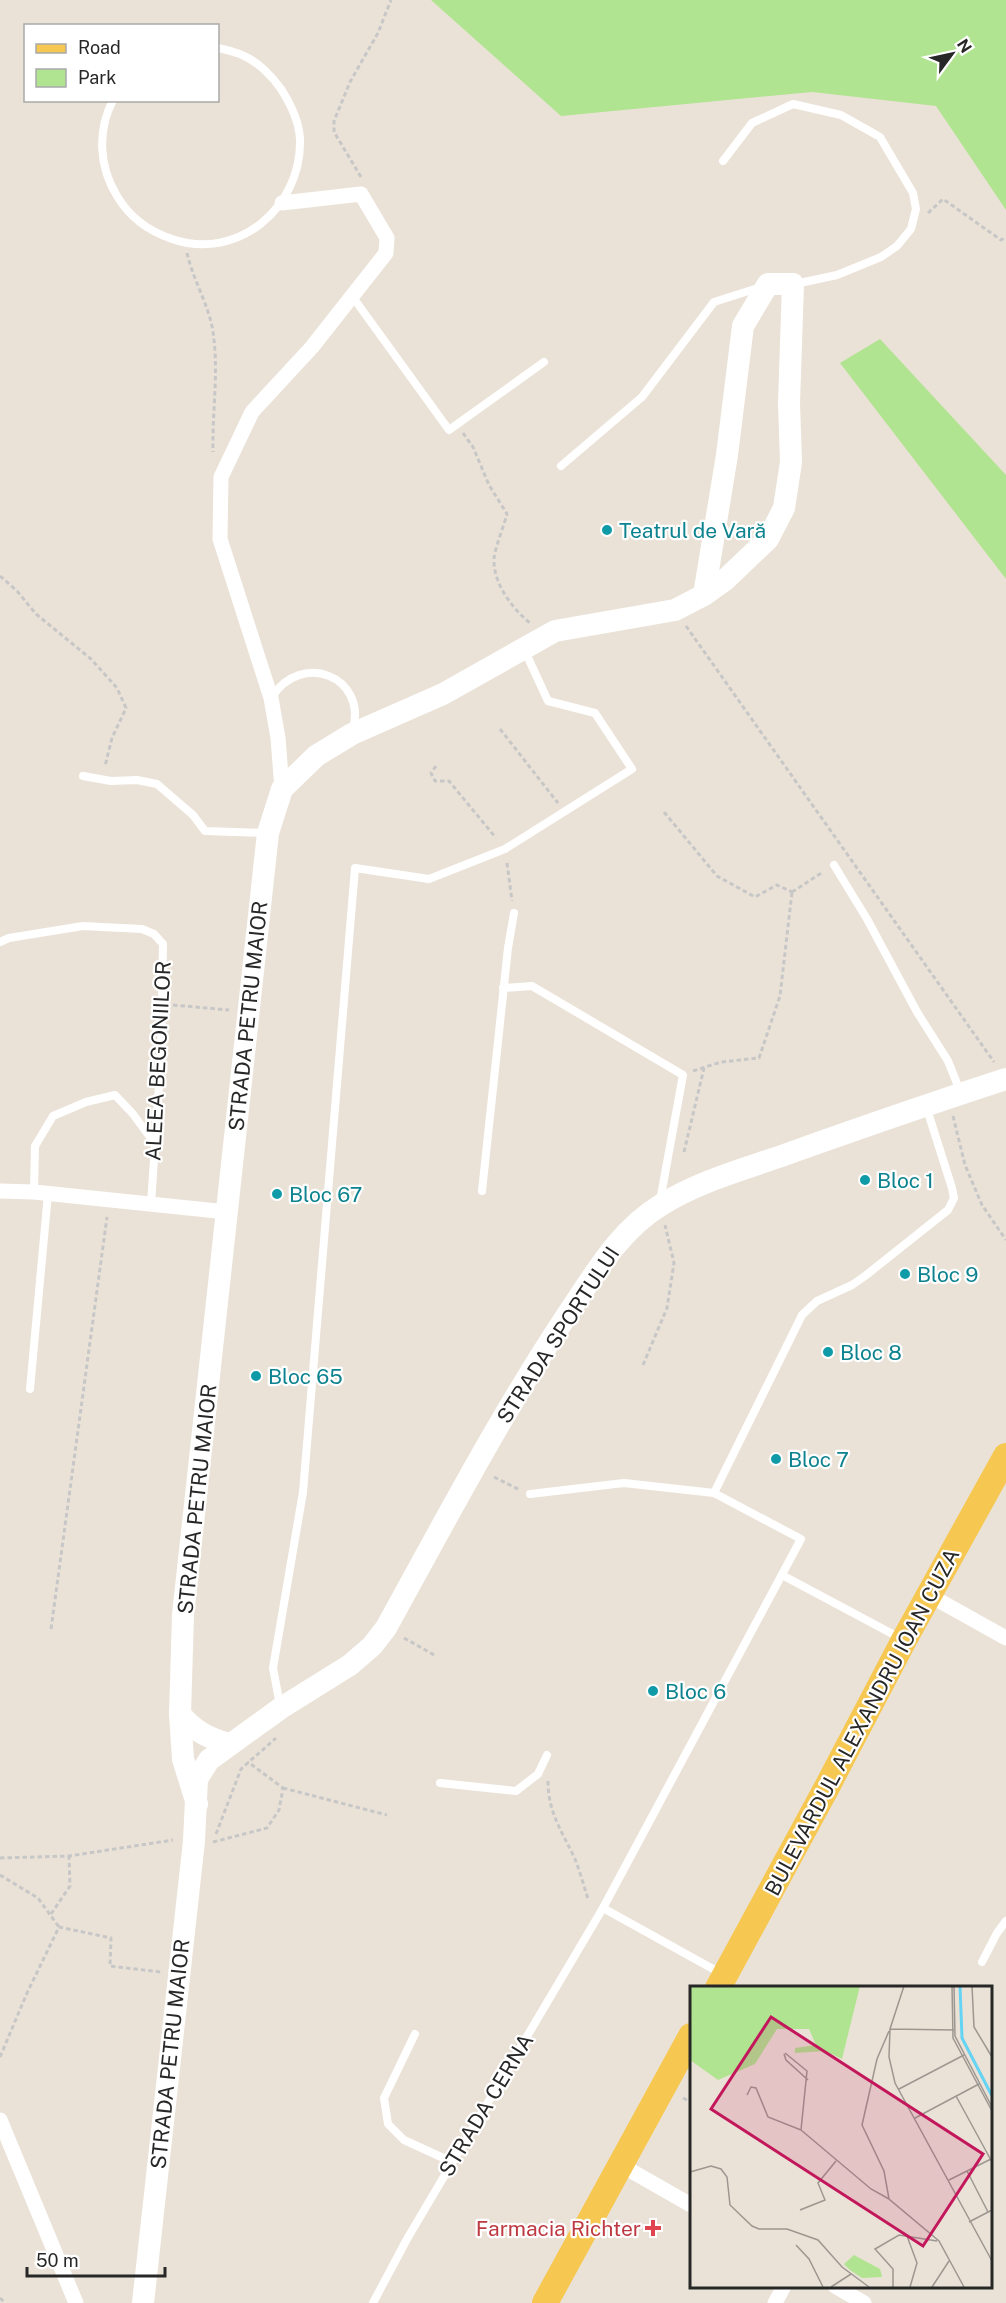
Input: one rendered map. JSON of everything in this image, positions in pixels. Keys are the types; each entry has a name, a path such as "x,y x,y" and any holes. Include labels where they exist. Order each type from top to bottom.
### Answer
{"main road":[{"name":"BULEVARDUL ALEXANDRU IOAN CUZA","path":"722,1982 904,1640 1006,1456"},
{"path":"544,2303 690,2038"}],"street":[{"path":"282,203 361,194 387,238 386,253 312,348 252,412 221,477 220,539 271,698 278,738 282,789"},
{"path":"704,595 727,455 743,326 768,285 793,284"},
{"name":"STRADA PETRU MAIOR","path":"197,1804 183,1759 180,1714 183,1615 268,833 282,789 316,756 352,734 443,694 555,631 675,610 704,595 725,580 768,538 784,508 790,462 789,403 793,284"},
{"name":"STRADA SPORTULUI","path":"229,1744 350,1665 372,1646 386,1628 477,1462 547,1346 605,1258 628,1231 659,1206 705,1183 928,1113 958,1085 1006,1080"},
{"path":"0,1191 227,1212"},
{"path":"929,1595 1006,1638"},
{"path":"180,1714 191,1728 208,1738 229,1744"},
{"name":"STRADA PETRU MAIOR","path":"143,2303 197,1804 229,1744"},
{"path":"1,2126 76,2303"},
{"path":"619,2164 690,2204"},
{"path":"775,2303 783,2288"},
{"path":"838,2288 864,2303"}],"lane":[{"path":"112,102 106,115 101,149 108,182 126,211 153,233 185,244 213,244 240,237 263,223 282,203 297,172 300,138 291,105 273,76 245,56 219,48"},
{"path":"723,161 752,123 793,104 840,115 880,137 913,193 916,209 911,229 897,246 881,257 837,275 793,284"},
{"path":"561,466 642,397 714,302 768,285"},
{"path":"352,296 449,430 544,362"},
{"path":"281,1708 273,1668 303,1492 355,868 429,879 505,849 632,769 595,712 548,701 524,648"},
{"path":"271,698 284,682 302,673 316,672 329,675 341,683 350,694 355,720 352,734"},
{"path":"83,776 111,781 137,780 158,784 193,814 205,831 268,833"},
{"path":"834,865 934,1038 958,1085"},
{"path":"482,1191 503,988 514,913"},
{"name":"ALEEA BEGONIILOR","path":"0,942 9,938 83,926 142,929 154,934 163,944 151,1204"},
{"path":"503,988 532,986 683,1075 659,1206"},
{"path":"30,1389 41,1193 35,1146 53,1116 86,1102 115,1095 133,1114 155,1144"},
{"path":"530,1494 624,1483 714,1493 802,1315 817,1301 866,1276 948,1210 954,1198 952,1188 928,1113"},
{"name":"STRADA CERNA","path":"373,2303 407,2239 603,1908 801,1539 714,1493"},
{"path":"783,1575 904,1640"},
{"path":"440,1783 516,1791 538,1774 547,1755"},
{"path":"603,1908 722,1982"},
{"path":"982,1962 1006,1921"},
{"path":"416,2034 384,2098 388,2124 404,2140 452,2162"}],"path":[{"path":"369,207 371,201 367,189 334,132 334,121 350,82 378,33 392,0"},
{"path":"911,229 943,199 1000,240 1006,237"},
{"path":"185,244 213,332 216,394 212,431 214,456 221,477"},
{"path":"457,424 473,447 489,485 507,514 494,559 501,587 515,610 530,624"},
{"path":"0,576 36,614 92,659 117,688 126,708 112,738 104,764 111,781"},
{"path":"675,610 995,1063 958,1085"},
{"path":"500,729 564,812"},
{"path":"436,766 431,773 435,781 449,781 505,849 514,913"},
{"path":"664,812 717,876 755,897 777,885 792,892"},
{"path":"792,892 848,856"},
{"path":"683,1075 721,1062 759,1058 780,996 792,892"},
{"path":"162,1004 249,1012"},
{"path":"682,1158 704,1068"},
{"path":"928,1113 952,1114 969,1175 982,1205 1006,1240"},
{"path":"51,1629 109,1200"},
{"path":"643,1365 667,1308 674,1263 664,1223 657,1231"},
{"path":"494,1477 530,1494"},
{"path":"400,1636 436,1656"},
{"path":"282,1788 279,1810 267,1828 212,1842 241,1769 284,1732"},
{"path":"547,1755 548,1799 554,1819 575,1860 588,1899"},
{"path":"248,1762 282,1788 387,1815"},
{"path":"0,1858 69,1856 173,1840"},
{"path":"51,1914 70,1886 69,1856"},
{"path":"0,1875 38,1898 59,1927 111,1938 110,1966 162,1973"},
{"path":"0,2058 27,1993 59,1927"},
{"path":"0,2298 5,2303"}],"green space":[{"path":"431,0 1006,0 1006,210 936,106 812,92 561,116"},
{"path":"880,339 1006,475 1006,579 840,363"}],"place":[{"name":"Teatrul de Vară","path":"607,530"},
{"name":"Bloc 1","path":"865,1180"},
{"name":"Bloc 67","path":"277,1194"},
{"name":"Bloc 9","path":"905,1274"},
{"name":"Bloc 8","path":"828,1352"},
{"name":"Bloc 65","path":"256,1376"},
{"name":"Bloc 7","path":"776,1459"},
{"name":"Bloc 6","path":"653,1691"},
{"name":"Farmacia Richter","path":"653,2228"}]}
